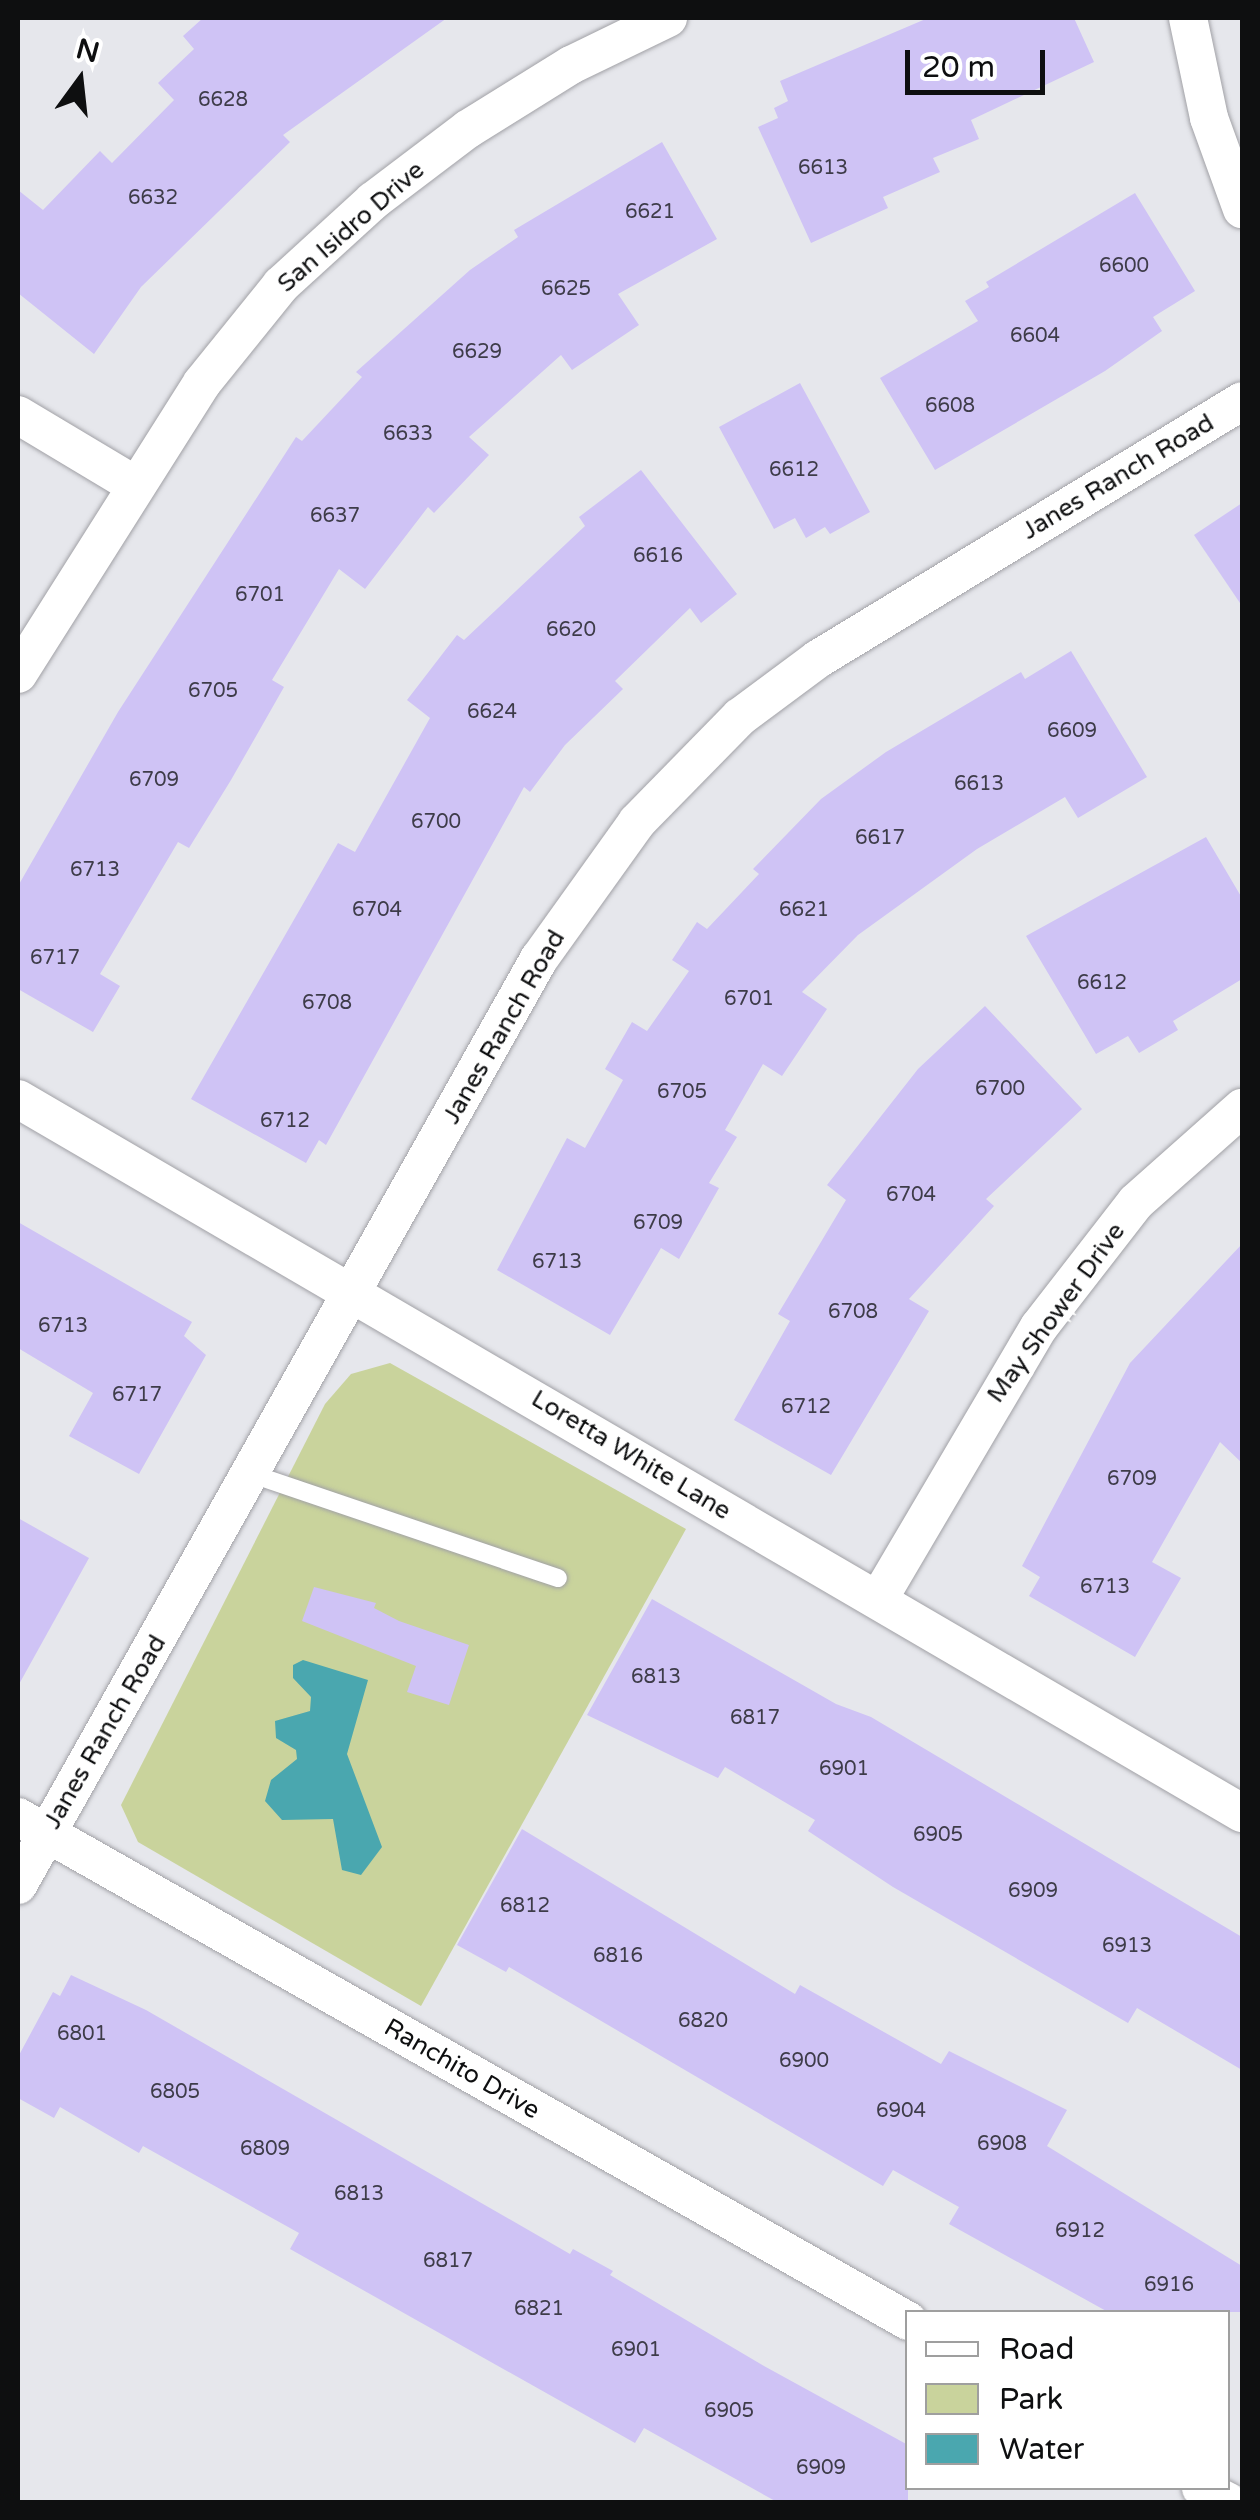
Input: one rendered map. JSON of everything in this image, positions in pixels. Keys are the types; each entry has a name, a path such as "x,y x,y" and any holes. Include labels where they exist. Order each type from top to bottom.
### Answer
{"street":[{"name":"San Isidro Drive","path":"18,674 202,383 281,285 373,200 468,130 571,65 668,18"},
{"path":"1188,18 1209,118 1242,209"},
{"name":"Janes Ranch Road","path":"18,1885 32,1826 252,1474 539,959 596,874 684,768 818,660 1242,401"},
{"path":"18,415 135,484"},
{"name":"Loretta White Lane","path":"18,1099 1242,1812"},
{"name":"May Shower Drive","path":"878,1600 1040,1327 1136,1202 1242,1108"},
{"name":"Ranchito Drive","path":"32,1826 905,2319"},
{"path":"1205,2490 1228,2502"}],"lane":[{"path":"252,1474 558,1578"}],"green space":[{"path":"390,1363 686,1529 421,2006 138,1842 121,1805 325,1404 351,1374"}],"water":[{"path":"303,1660 368,1680 347,1754 382,1847 361,1875 342,1870 333,1819 282,1820 265,1801 271,1780 297,1759 296,1750 276,1738 275,1721 310,1711 311,1697 293,1678 293,1665"}],"building":[{"path":"203,18 447,18 283,135 290,142 141,287 94,354 18,293 18,190 43,210 100,151 112,163 174,100 158,83 194,49 183,36"},
{"path":"928,18 1074,18 1094,62 971,120 979,139 933,158 940,172 883,197 888,208 811,243 758,127 778,118 774,108 788,101 780,81"},
{"path":"662,142 717,239 618,294 639,325 572,370 561,355 469,437 489,455 434,513 428,507 365,589 339,569 272,680 284,687 231,780 189,848 178,842 100,974 120,986 93,1032 18,989 18,886 118,712 296,437 302,441 362,377 356,372 470,270 518,237 514,230"},
{"path":"1135,193 1195,291 1153,317 1162,331 1105,371 935,470 880,378 978,321 965,301 989,287 986,282"},
{"path":"800,383 870,512 830,534 825,527 806,538 795,518 774,529 719,427"},
{"path":"641,470 737,594 701,623 690,608 615,681 623,689 565,745 530,792 524,787 326,1145 319,1140 306,1163 191,1099 338,843 355,852 430,718 407,700 457,635 464,640 585,526 579,517"},
{"path":"1242,503 1242,606 1194,535"},
{"path":"1071,651 1147,777 1078,818 1065,797 977,849 858,935 802,992 827,1009 782,1076 763,1064 725,1130 737,1137 709,1183 719,1188 679,1259 661,1248 610,1335 497,1270 567,1138 585,1148 623,1080 605,1069 632,1022 647,1031 689,971 672,960 697,922 707,929 759,874 753,869 821,799 886,752 1021,672 1025,679"},
{"path":"1206,837 1242,898 1242,979 1173,1021 1178,1030 1139,1053 1128,1036 1096,1054 1026,936"},
{"path":"985,1006 1082,1109 986,1199 994,1206 909,1299 929,1311 831,1475 734,1420 790,1321 778,1314 846,1200 827,1185 918,1069"},
{"path":"18,1222 192,1322 184,1336 206,1355 139,1474 69,1436 93,1393 18,1348"},
{"path":"1242,1244 1242,1463 1220,1442 1152,1562 1181,1578 1135,1657 1029,1596 1040,1577 1022,1566 1130,1363"},
{"path":"18,1518 89,1558 18,1686"},
{"path":"314,1587 376,1603 374,1608 399,1621 469,1645 449,1705 407,1692 416,1666 302,1621"},
{"path":"652,1599 836,1704 871,1717 1242,1937 1242,2070 1137,2008 1128,2023 893,1887 808,1831 815,1820 725,1767 718,1778 587,1715"},
{"path":"522,1829 795,1994 800,1985 941,2064 949,2051 1067,2110 1047,2146 1242,2266 1242,2312 1104,2310 949,2224 959,2207 893,2170 883,2186 509,1967 506,1972 457,1945"},
{"path":"71,1975 146,2010 570,2254 573,2249 613,2271 610,2275 764,2366 905,2443 908,2502 777,2502 644,2428 635,2443 290,2249 299,2233 143,2146 139,2153 60,2107 54,2118 18,2098 18,2057 53,1992 60,1996"}]}
